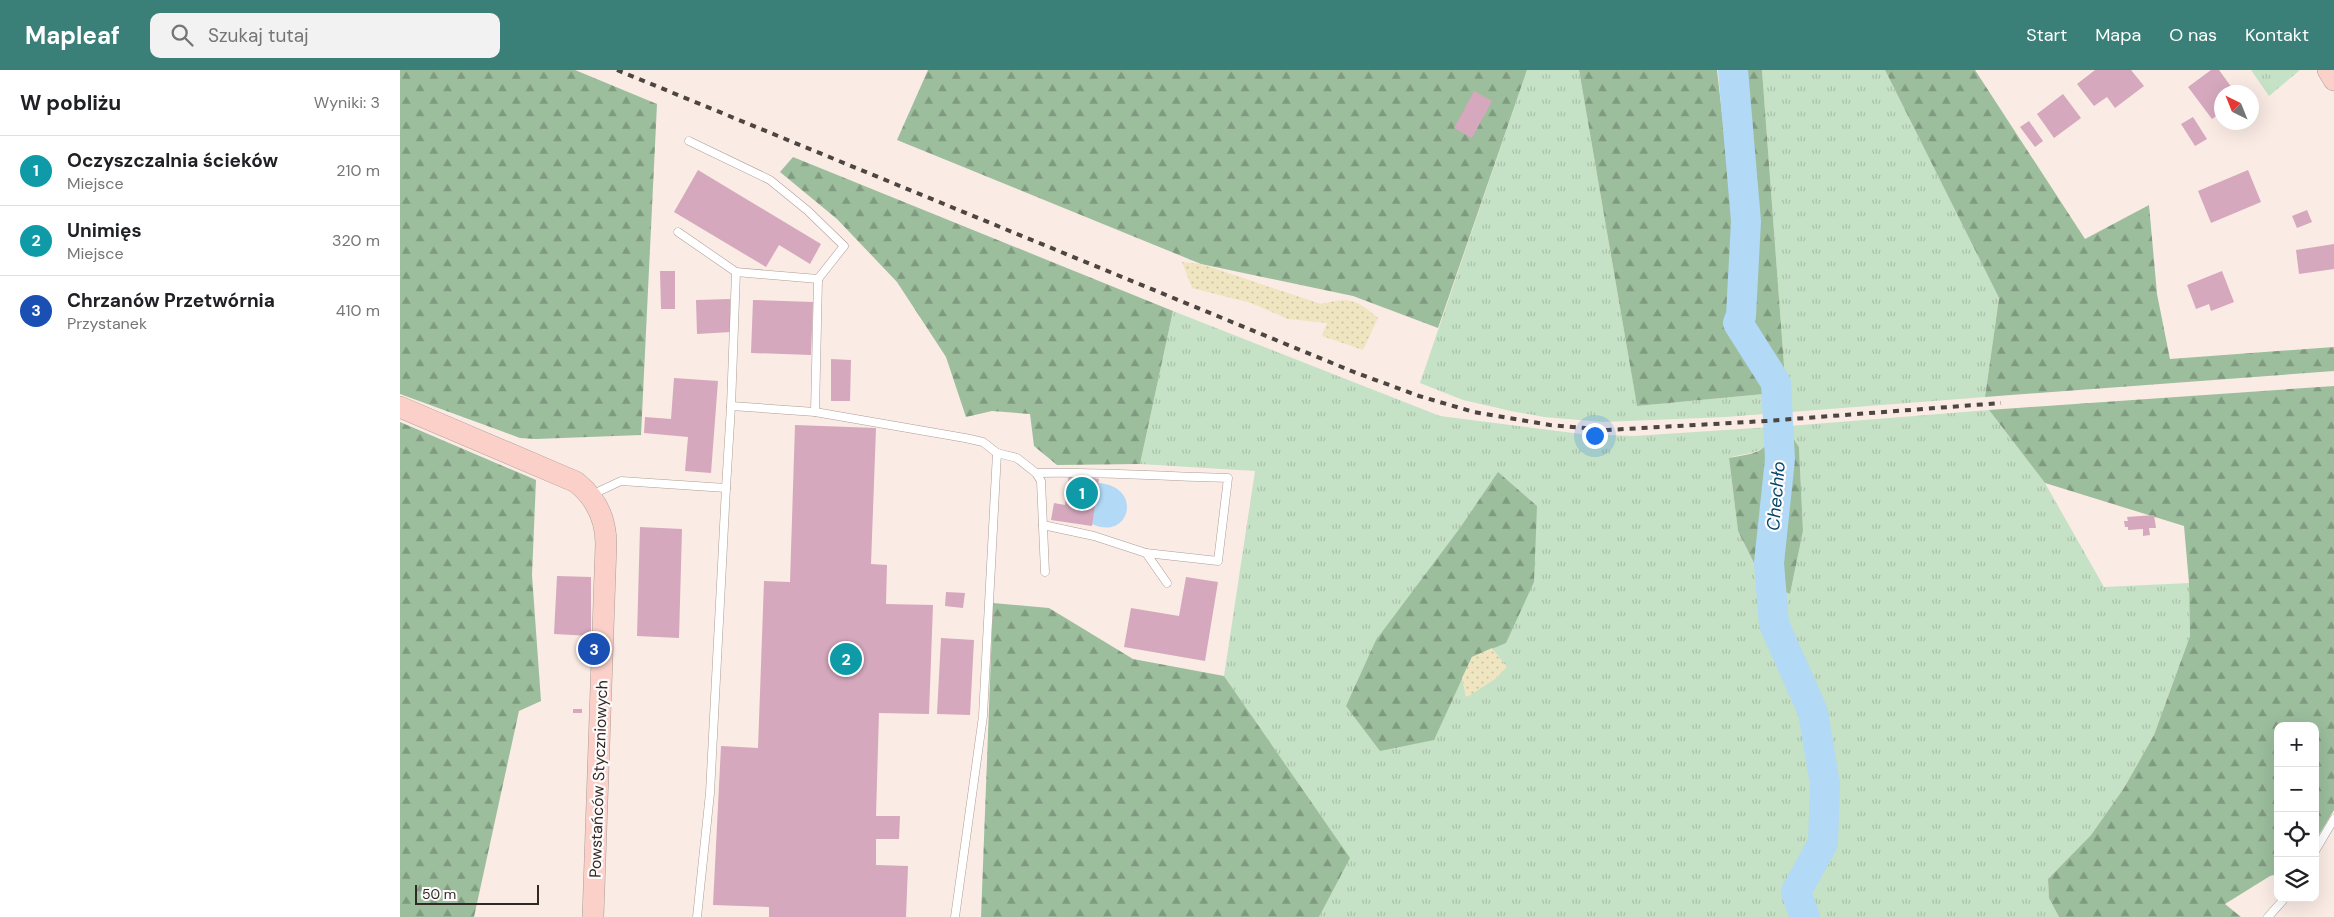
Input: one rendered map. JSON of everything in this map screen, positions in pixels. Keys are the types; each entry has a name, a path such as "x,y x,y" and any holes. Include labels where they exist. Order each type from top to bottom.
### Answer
{"street":[{"path":"2328,70 2334,80"},
{"name":"Powstańców Styczniowych","path":"400,406 576,482 591,495 599,509 606,529 606,544 593,917"}],"lane":[{"path":"688,141 770,180 808,211 844,246 818,279 815,412"},
{"path":"678,232 736,272 818,279"},
{"path":"697,917 710,793 731,406 736,272"},
{"path":"731,406 815,412 983,442 997,453 1017,458 1036,474 1041,481 1045,572"},
{"path":"955,917 983,716 997,453"},
{"path":"1036,474 1089,471 1162,477 1228,478 1218,561 1146,553 1094,536 1043,525"},
{"path":"591,495 622,480 726,488"},
{"path":"1146,553 1167,583"},
{"path":"2319,844 2334,819"},
{"path":"2268,917 2281,902"}],"green space":[{"path":"400,70 575,70 657,104 641,435 520,438 400,394"},
{"path":"928,70 1527,70 1438,328 1353,296 1201,264 897,140"},
{"path":"1527,70 1579,70 1637,406 1786,392 1762,70 1885,70 1999,298 1985,397 1726,417 1603,422 1544,417 1511,411 1463,400 1420,383"},
{"path":"1579,70 1717,70 1751,366 1726,70 1762,70 1786,392 1637,406"},
{"path":"1885,70 1975,70 2085,239 2149,205 2157,294 2170,359 2334,347 2334,371 1985,397 1999,298"},
{"path":"2251,70 2300,70 2269,96"},
{"path":"793,157 1173,311 1140,464 1057,465 1034,446 1030,414 992,411 966,417 946,357 897,282 837,219 780,172"},
{"path":"1173,311 1440,416 1581,434 1634,436 1771,427 1770,436 1763,448 1752,453 1729,458 1738,531 1764,583 1790,594 1803,531 1799,447 1792,437 1789,426 1989,410 2045,483 2104,587 2189,583 2190,636 2154,735 2124,788 2091,835 2048,879 2049,897 2059,917 1319,917 1349,858 1224,676 1255,471 1140,464"},
{"path":"2334,386 2334,810 2319,834 2319,722 2274,722 2274,875 2225,904 2241,917 2059,917 2049,898 2048,879 2091,835 2124,788 2154,735 2190,636 2189,583 2184,526 2045,483 1989,410"},
{"path":"400,422 536,480 532,575 541,701 519,711 474,917 400,917"},
{"path":"1789,426 1792,437 1799,447 1803,531 1790,594 1764,583 1738,531 1729,458 1752,453 1763,448 1770,436 1771,427"},
{"path":"1498,472 1537,506 1534,582 1506,643 1472,657 1434,740 1380,751 1346,706 1376,640 1460,528"},
{"path":"993,603 1049,608 1133,659 1224,676 1350,858 1319,917 981,917"}],"sand":[{"path":"1182,262 1201,264 1321,304 1346,300 1352,301 1358,303 1378,318 1363,350 1322,336 1327,323 1288,319 1251,303 1192,288"},
{"path":"1492,648 1507,667 1495,679 1466,698 1462,678 1472,657"}],"water":[{"path":"1098,483 1113,486 1122,493 1126,502 1123,520 1115,526 1105,528 1092,524"}],"building":[{"path":"2095,70 2131,70 2144,86 2115,108 2107,97 2094,106 2077,84"},
{"path":"2211,70 2219,70 2230,85 2214,85 2214,118 2212,119 2188,87"},
{"path":"1474,91 1492,101 1472,138 1454,128"},
{"path":"2063,94 2081,118 2054,138 2037,114"},
{"path":"2193,117 2207,139 2195,146 2181,124"},
{"path":"2029,121 2043,141 2035,147 2020,127"},
{"path":"698,170 821,244 810,264 779,245 766,267 674,212"},
{"path":"2248,170 2261,202 2211,223 2198,191"},
{"path":"2307,210 2312,222 2297,228 2292,216"},
{"path":"2334,244 2334,269 2299,274 2296,250"},
{"path":"660,271 675,271 675,309 661,309"},
{"path":"2222,271 2234,302 2211,311 2209,304 2196,309 2187,285"},
{"path":"730,299 731,332 697,334 696,300"},
{"path":"753,300 813,302 811,355 751,353"},
{"path":"831,359 851,360 850,401 831,401"},
{"path":"674,378 718,381 711,473 685,471 688,437 644,433 645,417 671,419"},
{"path":"795,425 876,428 871,564 887,565 886,604 933,605 929,714 879,713 876,816 900,816 899,839 876,839 876,865 908,866 906,917 769,917 769,907 713,905 721,746 758,748 764,581 790,582"},
{"path":"1069,474 1099,479 1092,526 1051,520 1054,503 1065,505"},
{"path":"2154,515 2156,528 2149,528 2150,535 2143,536 2143,529 2128,530 2128,527 2125,527 2124,521 2128,521 2127,517"},
{"path":"640,527 682,529 679,638 637,636"},
{"path":"557,576 591,577 591,636 554,634"},
{"path":"1186,577 1218,582 1205,661 1124,647 1131,608 1179,616"},
{"path":"946,592 965,593 963,608 945,606"},
{"path":"941,638 974,640 970,715 937,714"},
{"path":"573,709 582,709 582,713 573,713"}],"waterway":[{"name":"Chechło","path":"1733,70 1746,221 1741,316 1738,323 1776,383 1780,459 1769,563 1774,624 1813,712 1825,784 1823,843 1796,892 1805,917"},
{"path":"1728,317 1741,316"}],"railway":[{"path":"617,70 1354,372 1419,396 1474,412 1550,425 1607,430 1766,421 2001,403"}],"place":[{"name":"Oczyszczalnia ścieków","path":"1082,493"},
{"name":"Chrzanów Przetwórnia","path":"594,649"},
{"name":"Unimięs","path":"846,659"}]}
